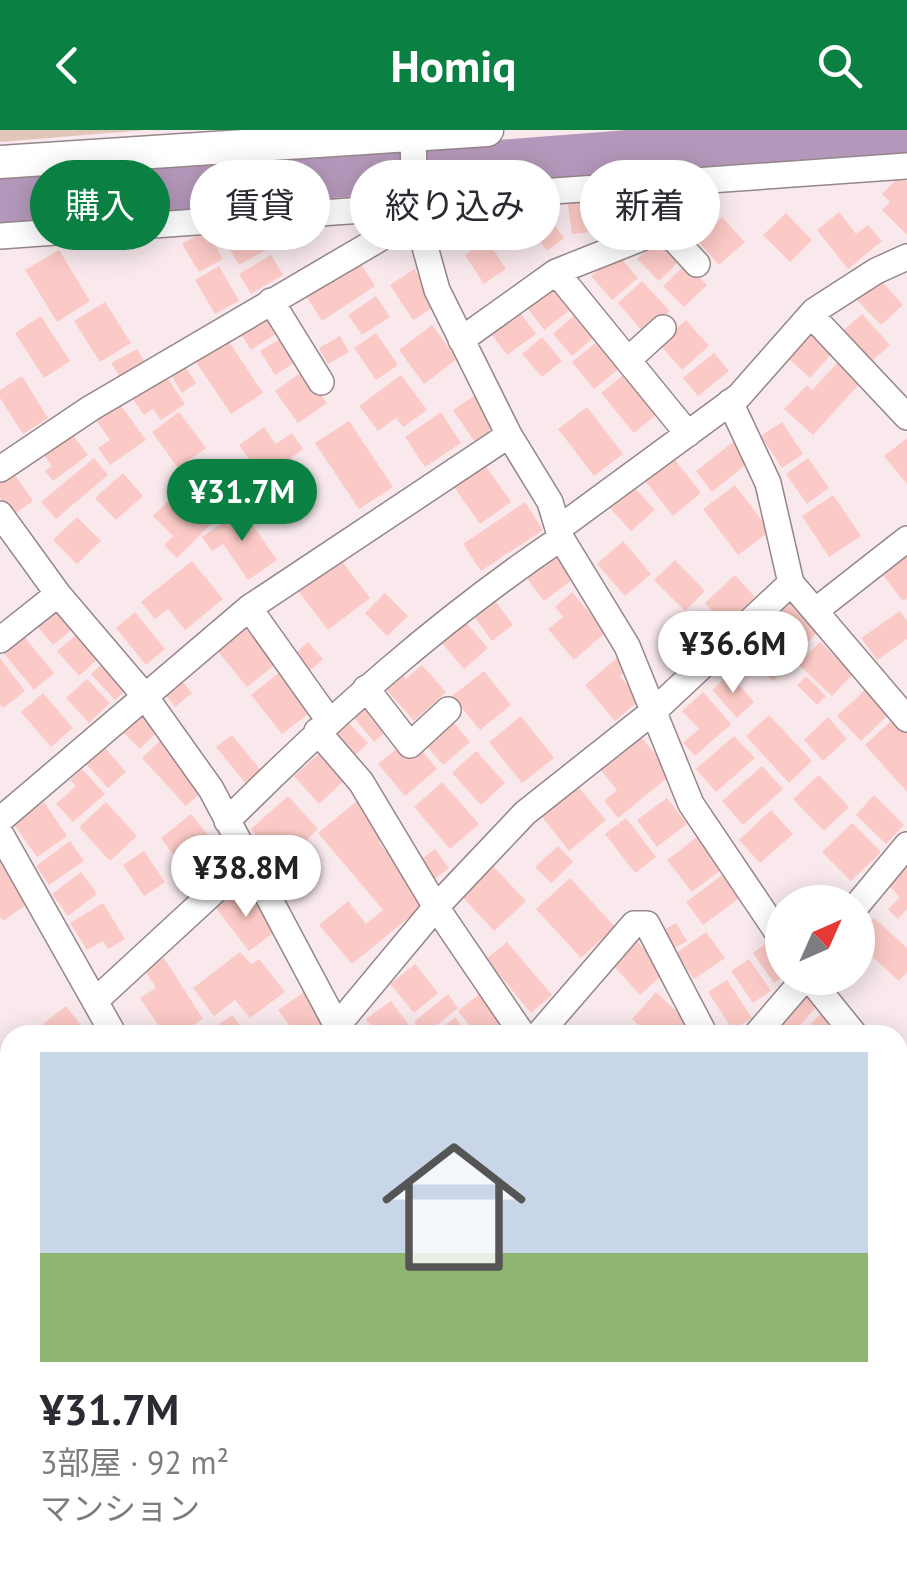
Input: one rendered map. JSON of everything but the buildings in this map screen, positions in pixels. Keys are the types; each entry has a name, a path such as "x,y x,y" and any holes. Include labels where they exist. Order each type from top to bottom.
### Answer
{"street":[{"path":"0,162 414,143 487,130"},
{"path":"414,143 414,160"},
{"path":"560,191 907,166"},
{"path":"0,236 350,211"},
{"path":"0,469 91,408 360,250"},
{"path":"426,250 437,290 509,435 550,502 560,533 628,646 692,804 765,914"},
{"path":"461,340 556,272 612,250"},
{"path":"685,250 698,264"},
{"path":"228,821 322,726 474,597 730,402 811,315 876,271 907,258"},
{"path":"556,272 688,434"},
{"path":"271,301 321,382"},
{"path":"811,315 907,417"},
{"path":"629,358 664,328"},
{"path":"730,402 768,483 791,583 902,704"},
{"path":"0,820 249,608 509,435"},
{"path":"0,514 58,594 184,748 228,821 335,1025"},
{"path":"815,611 907,540"},
{"path":"342,1025 436,907 525,813 655,710 791,583"},
{"path":"0,640 58,594"},
{"path":"249,608 436,907 516,1025"},
{"path":"366,688 410,745 448,710"},
{"path":"0,833 109,1025"},
{"path":"874,885 907,845"},
{"path":"96,1002 248,860"},
{"path":"547,1025 634,924 647,924 699,1025"},
{"path":"765,1025 792,995"},
{"path":"821,995 847,1025"}],"shaded area":[{"path":"0,130 146,130 0,142"}],"waterway":[{"path":"0,201 907,131"}]}
